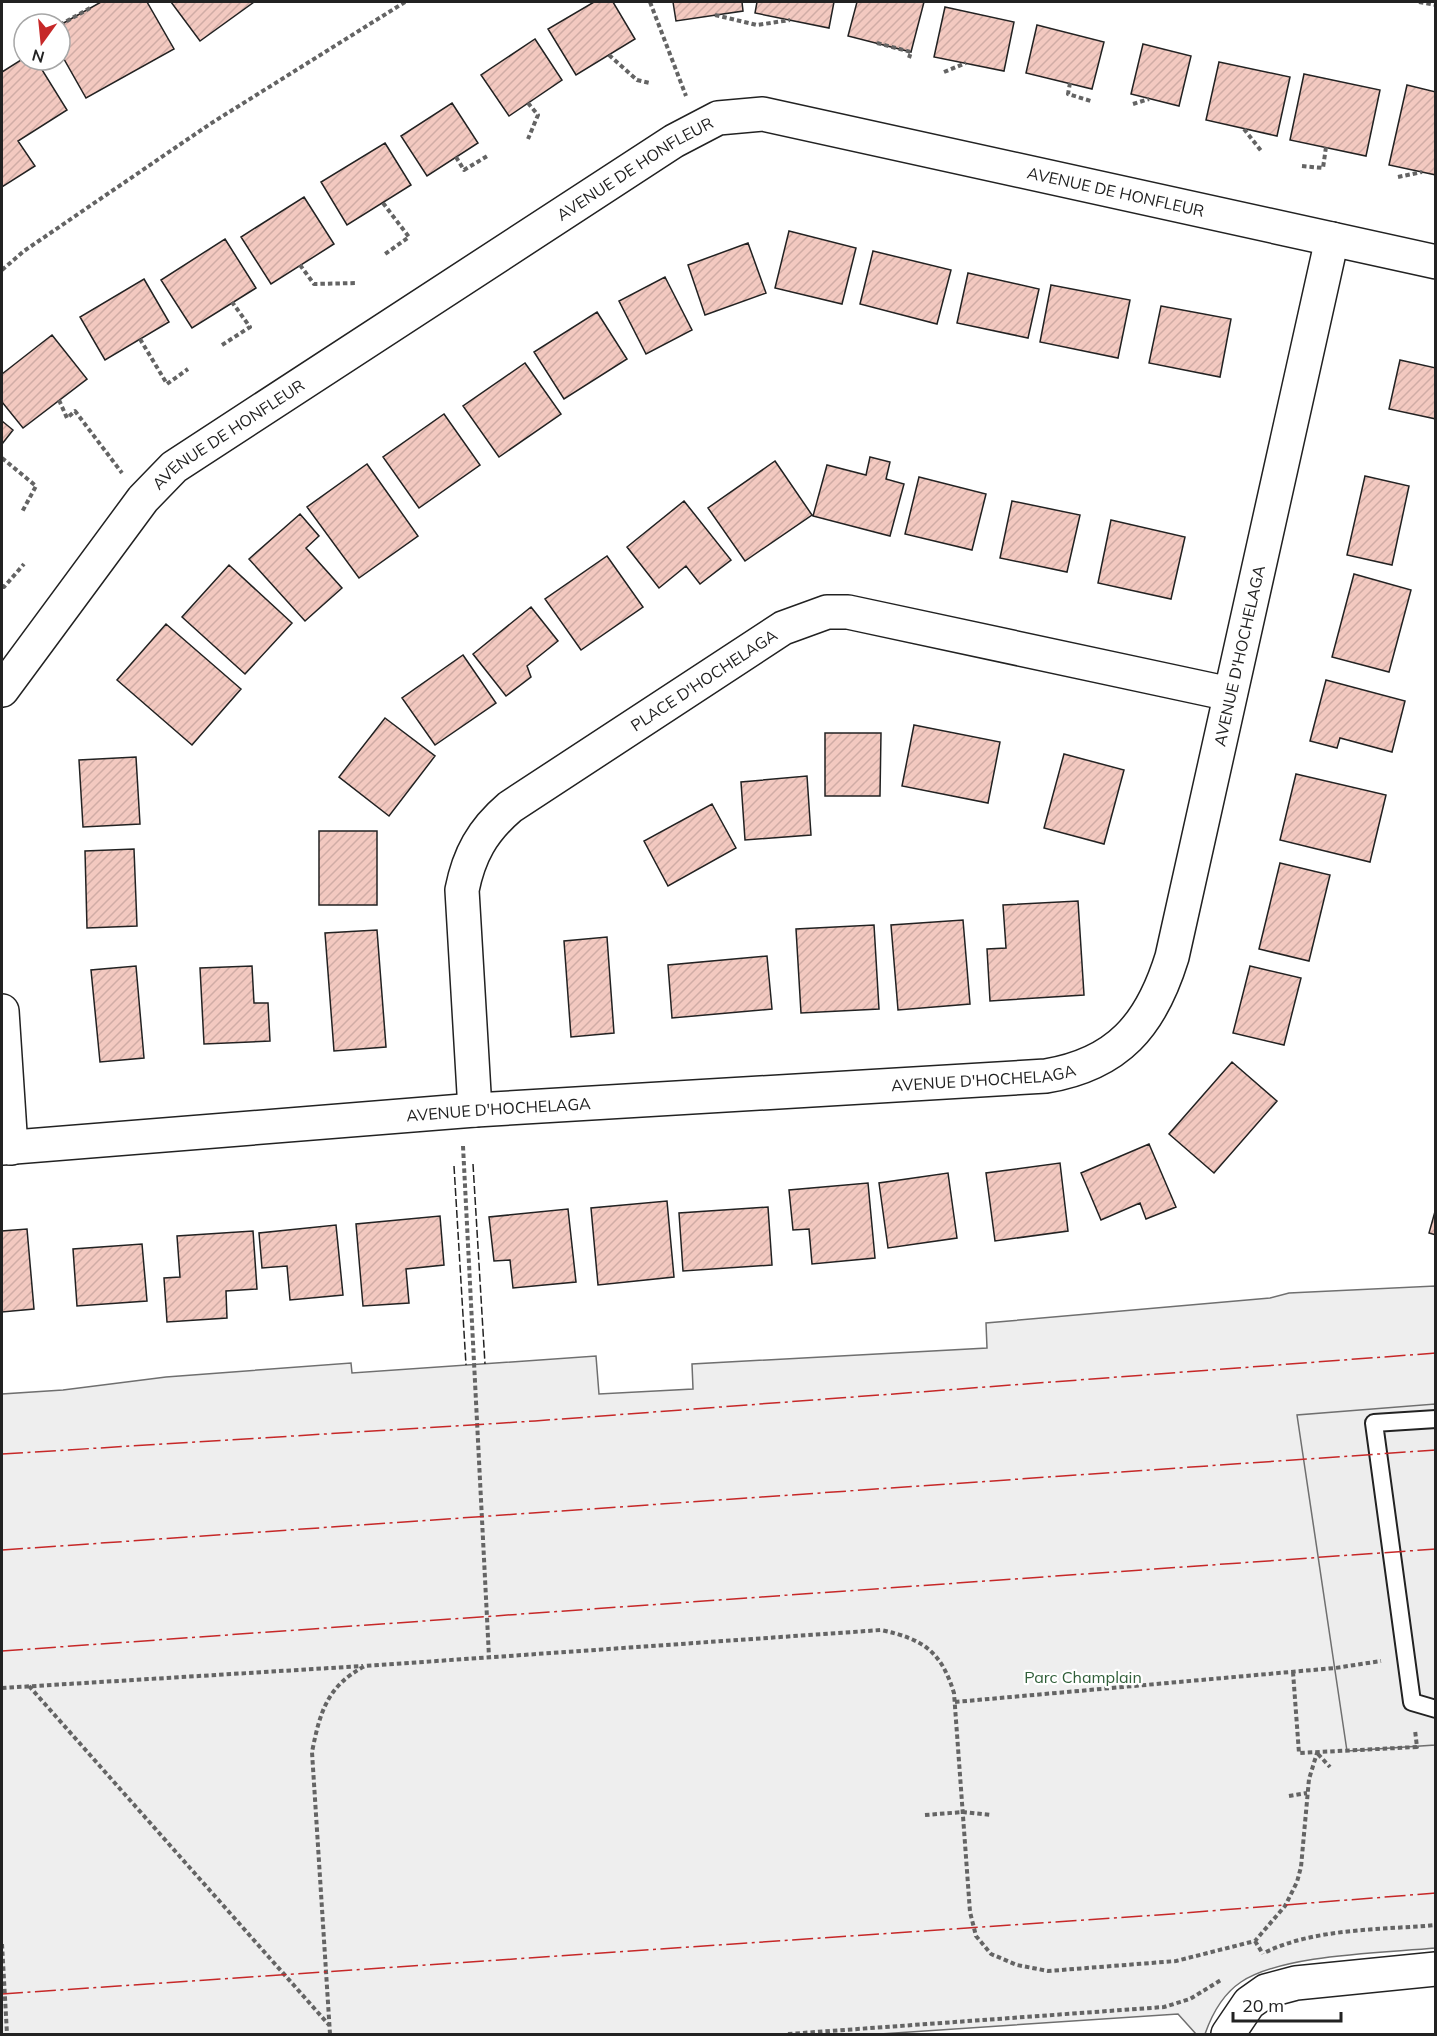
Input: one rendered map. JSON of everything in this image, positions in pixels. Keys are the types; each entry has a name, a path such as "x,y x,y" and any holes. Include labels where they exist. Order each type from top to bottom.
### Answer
{"street":[{"name":"AVENUE DE HONFLEUR","path":"2,690 142,499 174,467 674,141 718,118 763,114 1436,262"},
{"name":"AVENUE D'HOCHELAGA","path":"6,1148 475,1110 1046,1076 1076,1071 1101,1059 1121,1045 1140,1025 1153,1006 1164,982 1332,239"},
{"name":"PLACE D'HOCHELAGA","path":"475,1110 462,891 467,864 478,842 490,824 510,807 783,628 827,612 848,612 1230,694"},
{"path":"2,1011 6,1148"},
{"path":"1228,2034 1249,2003 1266,1991 1296,1983 1436,1969"}],"lane":[{"path":"1436,1419 1374,1423 1412,1702 1436,1709"}],"path":[{"path":"2,270 24,251 210,124 405,2"},
{"path":"650,2 689,103"},
{"path":"1419,2 1436,5"},
{"path":"72,18 90,8"},
{"path":"715,15 757,25 790,20"},
{"path":"877,43 911,52 909,58"},
{"path":"609,55 637,80 650,83"},
{"path":"944,72 966,63"},
{"path":"1070,83 1068,94 1091,101"},
{"path":"1134,104 1149,99"},
{"path":"528,103 538,115 528,139"},
{"path":"1244,129 1262,152"},
{"path":"1302,166 1323,168 1326,147"},
{"path":"456,157 464,170 489,155"},
{"path":"1398,177 1422,172"},
{"path":"383,203 409,237 385,254"},
{"path":"300,265 314,284 357,283"},
{"path":"222,345 250,327 232,302"},
{"path":"140,339 167,384 188,369"},
{"path":"59,400 67,418 75,411 142,499"},
{"path":"2,458 36,486 22,513"},
{"path":"2,586 4,587 24,564"},
{"path":"462,1142 489,1657"},
{"path":"2,1688 365,1666 881,1630 910,1636 931,1650 947,1672 955,1702 970,1912 976,1936 992,1954 1008,1961 1048,1971 1124,1967 1176,1961 1255,1941 1285,1906 1297,1882 1301,1867 1307,1793 1317,1753"},
{"path":"955,1702 1293,1672 1406,1657"},
{"path":"330,2034 312,1752 318,1721 328,1696 348,1675 365,1666"},
{"path":"1293,1672 1299,1754 1417,1747"},
{"path":"29,1686 330,2025"},
{"path":"1317,1753 1330,1767"},
{"path":"1289,1796 1307,1793"},
{"path":"925,1815 963,1812 991,1815"},
{"path":"1253,1958 1285,1943 1436,1925"},
{"path":"1255,1941 1263,1954"},
{"path":"2,1944 7,2034"},
{"path":"788,2034 1164,2007 1190,1999 1228,1975"}],"green space":[{"name":"Parc Champlain","path":"1435,1286 1435,1948 1334,1956 1307,1960 1259,1973 1241,1982 1229,1992 1211,2019 1205,2034 1196,2034 1178,2014 880,2034 2,2034 2,1394 63,1390 166,1377 351,1363 352,1373 596,1356 599,1394 693,1389 692,1364 987,1348 986,1323 1270,1298 1289,1293"}],"shaded area":[{"path":"1435,1404 1435,1745 1347,1751 1297,1415"}],"building":[{"path":"101,2 147,2 174,49 86,98 71,72 72,18"},
{"path":"171,2 254,2 200,41"},
{"path":"594,2 613,2 635,39 576,75 548,29"},
{"path":"673,2 742,2 743,11 676,21"},
{"path":"757,2 834,2 829,28 755,13"},
{"path":"857,2 924,2 911,52 848,36"},
{"path":"945,7 1014,22 1004,71 934,57"},
{"path":"1037,25 1104,42 1092,89 1026,73"},
{"path":"535,39 562,80 509,116 481,75"},
{"path":"1143,44 1191,56 1179,106 1131,94"},
{"path":"1219,62 1290,77 1277,136 1206,120"},
{"path":"12,66 12,72 43,72 67,110 18,141 35,166 2,187 2,72"},
{"path":"1304,74 1380,90 1366,156 1290,140"},
{"path":"1407,85 1436,92 1436,175 1389,165"},
{"path":"452,103 478,143 427,176 401,136"},
{"path":"385,143 411,185 347,225 321,182"},
{"path":"304,197 334,244 271,284 241,237"},
{"path":"789,231 856,248 842,304 775,288"},
{"path":"225,239 256,288 192,328 161,280"},
{"path":"748,243 766,293 705,315 688,265"},
{"path":"873,251 951,270 937,324 860,304"},
{"path":"968,273 1039,289 1028,338 957,323"},
{"path":"665,277 692,330 646,354 619,301"},
{"path":"144,279 169,322 105,360 80,317"},
{"path":"1051,285 1130,300 1118,358 1040,342"},
{"path":"1161,306 1231,319 1220,377 1149,363"},
{"path":"597,312 627,359 564,399 534,352"},
{"path":"52,335 87,379 23,428 2,402 2,374"},
{"path":"1400,360 1436,368 1436,419 1389,409"},
{"path":"525,363 561,414 499,457 463,406"},
{"path":"444,414 480,465 419,508 383,457"},
{"path":"2,421 13,430 2,444"},
{"path":"870,457 890,462 886,479 904,484 890,536 813,516 827,465 866,475"},
{"path":"775,461 812,515 745,561 708,508"},
{"path":"367,464 418,536 359,578 307,507"},
{"path":"1365,476 1409,486 1392,565 1347,555"},
{"path":"919,477 986,494 972,550 905,534"},
{"path":"684,501 731,560 700,584 686,566 659,588 627,547"},
{"path":"1012,501 1080,515 1067,572 1000,558"},
{"path":"300,514 319,536 306,548 342,588 305,621 249,559"},
{"path":"1111,520 1185,537 1171,599 1098,583"},
{"path":"607,556 643,607 581,650 545,599"},
{"path":"229,565 292,623 245,674 182,617"},
{"path":"1354,574 1411,590 1389,672 1332,657"},
{"path":"531,607 558,641 527,666 531,677 506,696 473,654"},
{"path":"166,624 241,689 192,745 117,680"},
{"path":"463,655 496,703 435,745 402,698"},
{"path":"1326,680 1405,701 1392,752 1340,738 1337,748 1310,741"},
{"path":"385,718 435,756 389,816 339,777"},
{"path":"914,725 1000,742 988,803 902,786"},
{"path":"825,733 881,733 880,796 825,796"},
{"path":"1064,754 1124,770 1104,844 1044,828"},
{"path":"136,757 140,824 83,827 79,760"},
{"path":"1296,774 1386,795 1370,862 1280,840"},
{"path":"807,776 811,835 745,840 741,782"},
{"path":"712,804 736,848 668,886 644,841"},
{"path":"319,831 377,831 377,905 319,905"},
{"path":"134,849 137,926 87,928 85,851"},
{"path":"1280,863 1330,875 1309,961 1259,949"},
{"path":"1078,901 1084,995 990,1001 987,949 1006,948 1003,905"},
{"path":"963,920 970,1004 898,1010 891,925"},
{"path":"874,925 879,1009 801,1013 796,929"},
{"path":"377,930 386,1047 334,1051 325,933"},
{"path":"607,937 614,1033 571,1037 564,941"},
{"path":"767,956 772,1009 672,1018 668,965"},
{"path":"136,966 144,1058 100,1062 91,970"},
{"path":"252,966 254,1003 268,1003 270,1041 204,1044 200,968"},
{"path":"1250,966 1301,978 1284,1045 1233,1033"},
{"path":"1232,1062 1277,1101 1214,1173 1169,1134"},
{"path":"1149,1144 1176,1207 1146,1219 1140,1203 1101,1220 1081,1173"},
{"path":"1060,1163 1068,1231 995,1241 986,1173"},
{"path":"948,1173 957,1238 888,1248 879,1183"},
{"path":"868,1183 875,1258 812,1264 809,1229 793,1230 789,1190"},
{"path":"667,1201 674,1277 598,1285 591,1208"},
{"path":"768,1207 772,1265 683,1271 679,1213"},
{"path":"1436,1208 1436,1235 1429,1233"},
{"path":"568,1209 576,1282 513,1288 510,1260 494,1261 489,1217"},
{"path":"440,1216 444,1265 406,1269 409,1303 363,1306 356,1224"},
{"path":"336,1225 343,1295 290,1300 287,1266 262,1268 259,1233"},
{"path":"27,1229 34,1309 2,1312 2,1231"},
{"path":"253,1231 257,1289 226,1291 227,1318 167,1322 164,1278 180,1277 177,1236"},
{"path":"142,1244 147,1301 77,1306 73,1249"}],"fence":[{"path":"473,1164 485,1364"},
{"path":"454,1166 466,1365"}],"power":[{"path":"2,1454 535,1421 1436,1353"},
{"path":"2,1550 1436,1450"},
{"path":"2,1651 1436,1549"},
{"path":"2,1994 1158,1915 1436,1893"}]}
